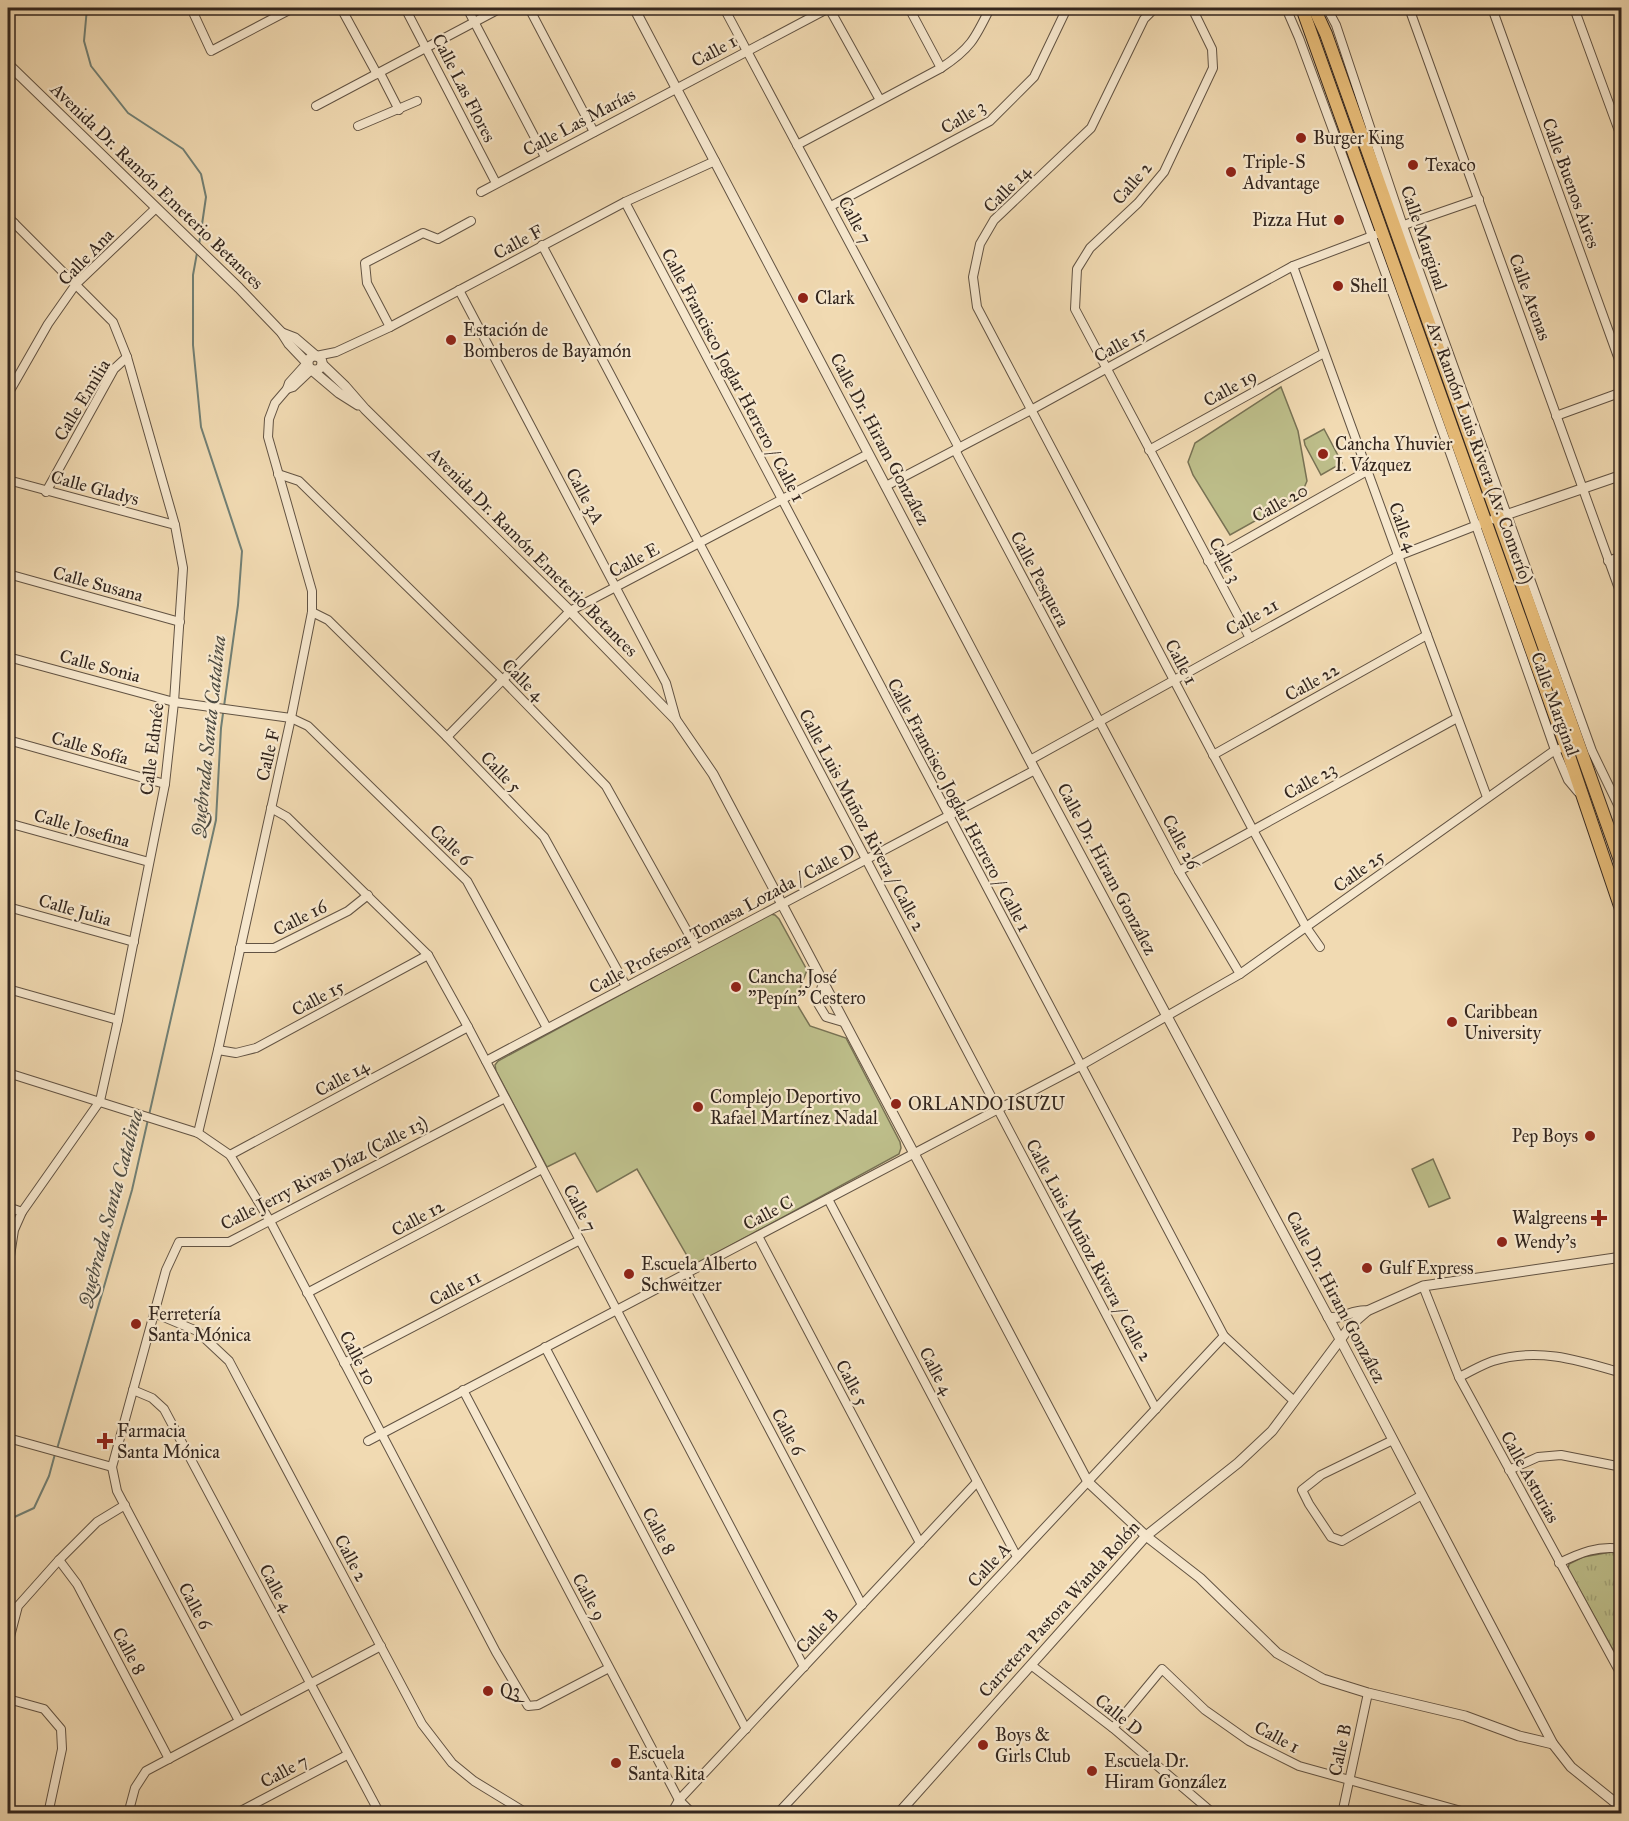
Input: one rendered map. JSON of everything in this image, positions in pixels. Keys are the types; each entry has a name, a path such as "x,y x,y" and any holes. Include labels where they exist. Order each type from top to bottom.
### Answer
{"main road":[{"name":"Av. Ramón Luis Rivera (Av. Comerío)","path":"1302,8 1377,234 1492,520 1622,866"},
{"name":"Av. Ramón Luis Rivera (Av. Comerío)","path":"1314,8 1399,227 1492,520 1560,748 1583,797 1622,912"}],"street":[{"path":"191,8 211,51 293,8"},
{"path":"341,8 399,110"},
{"name":"Calle Las Flores","path":"405,8 496,183"},
{"path":"467,8 545,157"},
{"path":"316,106 501,8"},
{"path":"529,8 594,132"},
{"name":"Calle Dr. Hiram González","path":"634,8 1035,770 1340,1339 1553,1744 1571,1767 1620,1806"},
{"name":"Calle 7","path":"724,8 831,206 957,449"},
{"path":"829,8 880,100"},
{"name":"Calle 1","path":"676,88 829,8"},
{"path":"909,8 941,68"},
{"path":"797,145 961,55 976,36 990,8"},
{"name":"Calle 3","path":"831,206 990,121 1034,76 1067,8"},
{"name":"Calle 14","path":"1031,410 977,307 973,277 980,244 994,220 1090,128 1144,19 1155,8"},
{"name":"Calle 2","path":"1106,369 1075,309 1077,269 1090,248 1138,203 1164,172 1214,69 1212,49 1192,8"},
{"path":"1286,8 1377,234"},
{"name":"Calle Marginal","path":"1327,8 1336,25 1399,227"},
{"name":"Calle Atenas","path":"1412,8 1622,597"},
{"name":"Calle Buenos Aires","path":"1492,8 1622,368"},
{"path":"1574,8 1622,139"},
{"name":"Avenida Dr. Ramón Emeterio Betances","path":"8,64 282,333 311,368 339,393 365,409"},
{"name":"Calle Las Marías","path":"481,192 676,88"},
{"path":"358,126 417,101"},
{"name":"Calle F","path":"316,356 336,352 390,327 625,202 715,161"},
{"name":"Calle 15","path":"886,486 1031,410 1293,266 1479,199"},
{"name":"Calle Francisco Joglar Herrero / Calle 1","path":"625,202 1224,1336 1294,1401"},
{"name":"Calle Ana","path":"8,394 48,324 76,284 156,208"},
{"path":"8,234 11,220"},
{"name":"Calle Edmée","path":"8,1269 14,1230 22,1212 100,1101 165,784 174,702 183,568 175,525 127,357 113,322 11,220"},
{"path":"390,327 368,283 365,263 423,233 438,239 471,221"},
{"name":"Calle Luis Muñoz Rivera / Calle 2","path":"542,245 1156,1409"},
{"name":"Calle 4","path":"1293,266 1487,797"},
{"name":"Calle 3A","path":"459,290 666,682 676,720"},
{"name":"Avenida Dr. Ramón Emeterio Betances","path":"282,333 295,338 316,356"},
{"name":"Calle F","path":"322,364 333,357 336,352"},
{"name":"Calle 19","path":"1149,450 1324,353"},
{"path":"316,356 320,358 322,364 318,370 311,368 309,358 316,356"},
{"name":"Calle Emilia","path":"46,492 114,369 127,357"},
{"name":"Avenida Dr. Ramón Emeterio Betances","path":"322,364 676,720 713,774 1088,1482 1146,1536 1200,1578 1277,1653 1323,1679 1368,1693 1466,1716 1519,1736 1553,1744"},
{"name":"Calle F","path":"198,1133 291,718 312,612 312,591 268,437 269,419 275,404 289,383 311,368"},
{"name":"Calle 3","path":"1106,369 1250,638"},
{"path":"1556,416 1622,392"},
{"name":"Calle 1","path":"1031,410 1253,830 1306,927 1320,947"},
{"name":"Calle Pesquera","path":"957,449 1100,722"},
{"name":"Calle E","path":"447,737 570,611 868,454"},
{"name":"Calle 20","path":"1208,561 1367,471"},
{"name":"Calle 4","path":"279,474 299,481 502,680 606,786 697,949"},
{"path":"1492,520 1622,475"},
{"name":"Calle Gladys","path":"8,480 175,525"},
{"name":"Calle Marginal","path":"1492,520 1592,751 1622,813"},
{"name":"Calle 21","path":"1030,760 1398,556 1492,520"},
{"path":"1608,561 1622,556"},
{"name":"Calle Susana","path":"8,574 180,622"},
{"name":"Calle 5","path":"312,612 328,620 544,837 626,986"},
{"name":"Calle 22","path":"1213,755 1427,636"},
{"name":"Calle Sonia","path":"8,657 174,702 291,718"},
{"name":"Calle 6","path":"291,718 308,726 467,881 548,1028"},
{"name":"Calle 23","path":"1179,871 1457,718"},
{"name":"Calle 26","path":"1100,722 1179,871 1240,974"},
{"name":"Calle Sofía","path":"8,740 165,784"},
{"name":"Calle 25","path":"1167,1017 1240,974 1487,797 1560,748"},
{"name":"Calle Profesora Tomasa Lozada / Calle D","path":"486,1061 1035,770"},
{"name":"Calle 7","path":"271,808 287,817 428,955 804,1667"},
{"name":"Calle Josefina","path":"8,823 149,862"},
{"name":"Calle 16","path":"240,948 274,948 348,911 368,895"},
{"name":"Calle Julia","path":"8,907 134,942"},
{"name":"Calle 15","path":"218,1050 236,1053 256,1048 428,955"},
{"path":"823,983 817,1002 826,1017 843,1022"},
{"path":"8,989 118,1020"},
{"name":"Calle C","path":"368,1441 998,1110 1167,1017"},
{"name":"Calle 14","path":"230,1155 468,1027"},
{"name":"Calle 10","path":"8,1073 198,1133 230,1155 270,1221 496,1652 528,1706 538,1705 609,1668"},
{"name":"Calle Jerry Rivas Díaz (Calle 13)","path":"125,1506 117,1491 112,1467 166,1270 179,1242 228,1242 505,1098"},
{"name":"Calle 12","path":"307,1293 542,1169"},
{"name":"Calle 4","path":"828,1199 1017,1557"},
{"path":"8,1207 22,1212"},
{"name":"Calle 5","path":"758,1236 920,1544"},
{"name":"Calle 11","path":"344,1364 580,1240"},
{"name":"Carretera Pastora Wanda Rolón","path":"898,1814 1146,1536 1238,1463 1272,1431 1340,1339 1367,1311 1423,1286 1622,1257"},
{"name":"Calle 6","path":"687,1273 862,1605"},
{"name":"Calle Asturias","path":"1423,1286 1459,1377 1560,1563 1619,1665 1622,1676"},
{"path":"1328,1317 1338,1318 1359,1310 1367,1311"},
{"name":"Calle 2","path":"154,1313 197,1330 229,1361 422,1724 452,1763 474,1781 528,1814"},
{"name":"Calle A","path":"777,1814 1224,1336"},
{"name":"Calle 8","path":"545,1347 746,1728"},
{"path":"1459,1377 1492,1361 1525,1354 1569,1357 1622,1373"},
{"name":"Calle 4","path":"133,1390 152,1398 164,1409 380,1814"},
{"name":"Calle 9","path":"464,1390 679,1800 693,1814"},
{"path":"8,1438 112,1467"},
{"path":"1393,1440 1321,1475 1302,1490 1309,1504 1331,1537 1342,1541 1422,1495"},
{"path":"1509,1470 1538,1457 1561,1455 1622,1467"},
{"name":"Calle B","path":"679,1800 977,1482"},
{"path":"8,1644 18,1606 97,1522 125,1506"},
{"name":"Calle 6","path":"125,1506 239,1720"},
{"path":"1560,1563 1587,1550 1609,1547 1622,1549"},
{"name":"Calle 8","path":"59,1560 77,1584 169,1759"},
{"path":"128,1814 135,1788 146,1771 381,1646"},
{"name":"Calle D","path":"1031,1665 1113,1728 1214,1814"},
{"name":"Calle 1","path":"1113,1728 1162,1669 1205,1710 1249,1742 1299,1766 1472,1814"},
{"name":"Calle B","path":"1342,1814 1368,1693"},
{"path":"8,1699 44,1709 61,1729 62,1749 48,1814"},
{"name":"Calle 7","path":"235,1814 347,1755"},
{"path":"671,1814 679,1800"},
{"path":"1611,1814 1620,1806"}],"green space":[{"path":"1281,387 1298,431 1307,481 1301,495 1230,535 1193,475 1188,462 1195,443"},
{"name":"Cancha Yhuvier I. Vázquez","path":"1324,429 1342,463 1321,475 1304,440"},
{"name":"Complejo Deportivo Rafael Martínez Nadal","path":"770,914 779,919 807,970 795,1001 810,1026 846,1038 901,1148 899,1154 693,1266 637,1169 597,1192 575,1153 547,1167 496,1071 495,1065 498,1061"},
{"path":"1433,1159 1450,1198 1429,1207 1412,1169"},
{"path":"1611,1552 1621,1554 1621,1659 1617,1657 1568,1569 1569,1564 1583,1557"}],"waterway":[{"name":"Quebrada Santa Catalina","path":"87,8 84,41 91,66 128,113 183,149 201,174 206,197 199,245"},
{"name":"Quebrada Santa Catalina","path":"57,1449 132,1190 216,820 221,728 238,605 242,551 201,427 193,345 193,275 197,253"},
{"name":"Quebrada Santa Catalina","path":"8,1520 34,1508 49,1476 55,1454"}],"place":[{"name":"Burger King","path":"1301,138"},
{"name":"Texaco","path":"1413,165"},
{"name":"Triple-S Advantage","path":"1231,172"},
{"name":"Pizza Hut","path":"1339,220"},
{"name":"Shell","path":"1338,286"},
{"name":"Clark","path":"803,298"},
{"name":"Estación de Bomberos de Bayamón","path":"451,340"},
{"name":"Cancha Yhuvier I. Vázquez","path":"1323,454"},
{"name":"Cancha José \"Pepín\" Cestero","path":"736,987"},
{"name":"Caribbean University","path":"1452,1022"},
{"name":"ORLANDO ISUZU","path":"896,1104"},
{"name":"Complejo Deportivo Rafael Martínez Nadal","path":"698,1107"},
{"name":"Pep Boys","path":"1590,1136"},
{"name":"Walgreens","path":"1599,1218"},
{"name":"Wendy's","path":"1502,1242"},
{"name":"Gulf Express","path":"1367,1268"},
{"name":"Escuela Alberto Schweitzer","path":"629,1274"},
{"name":"Ferretería Santa Mónica","path":"136,1324"},
{"name":"Farmacia Santa Mónica","path":"105,1441"},
{"name":"Q3","path":"488,1691"},
{"name":"Boys & Girls Club","path":"983,1745"},
{"name":"Escuela Santa Rita","path":"616,1763"},
{"name":"Escuela Dr. Hiram González","path":"1092,1771"}]}
